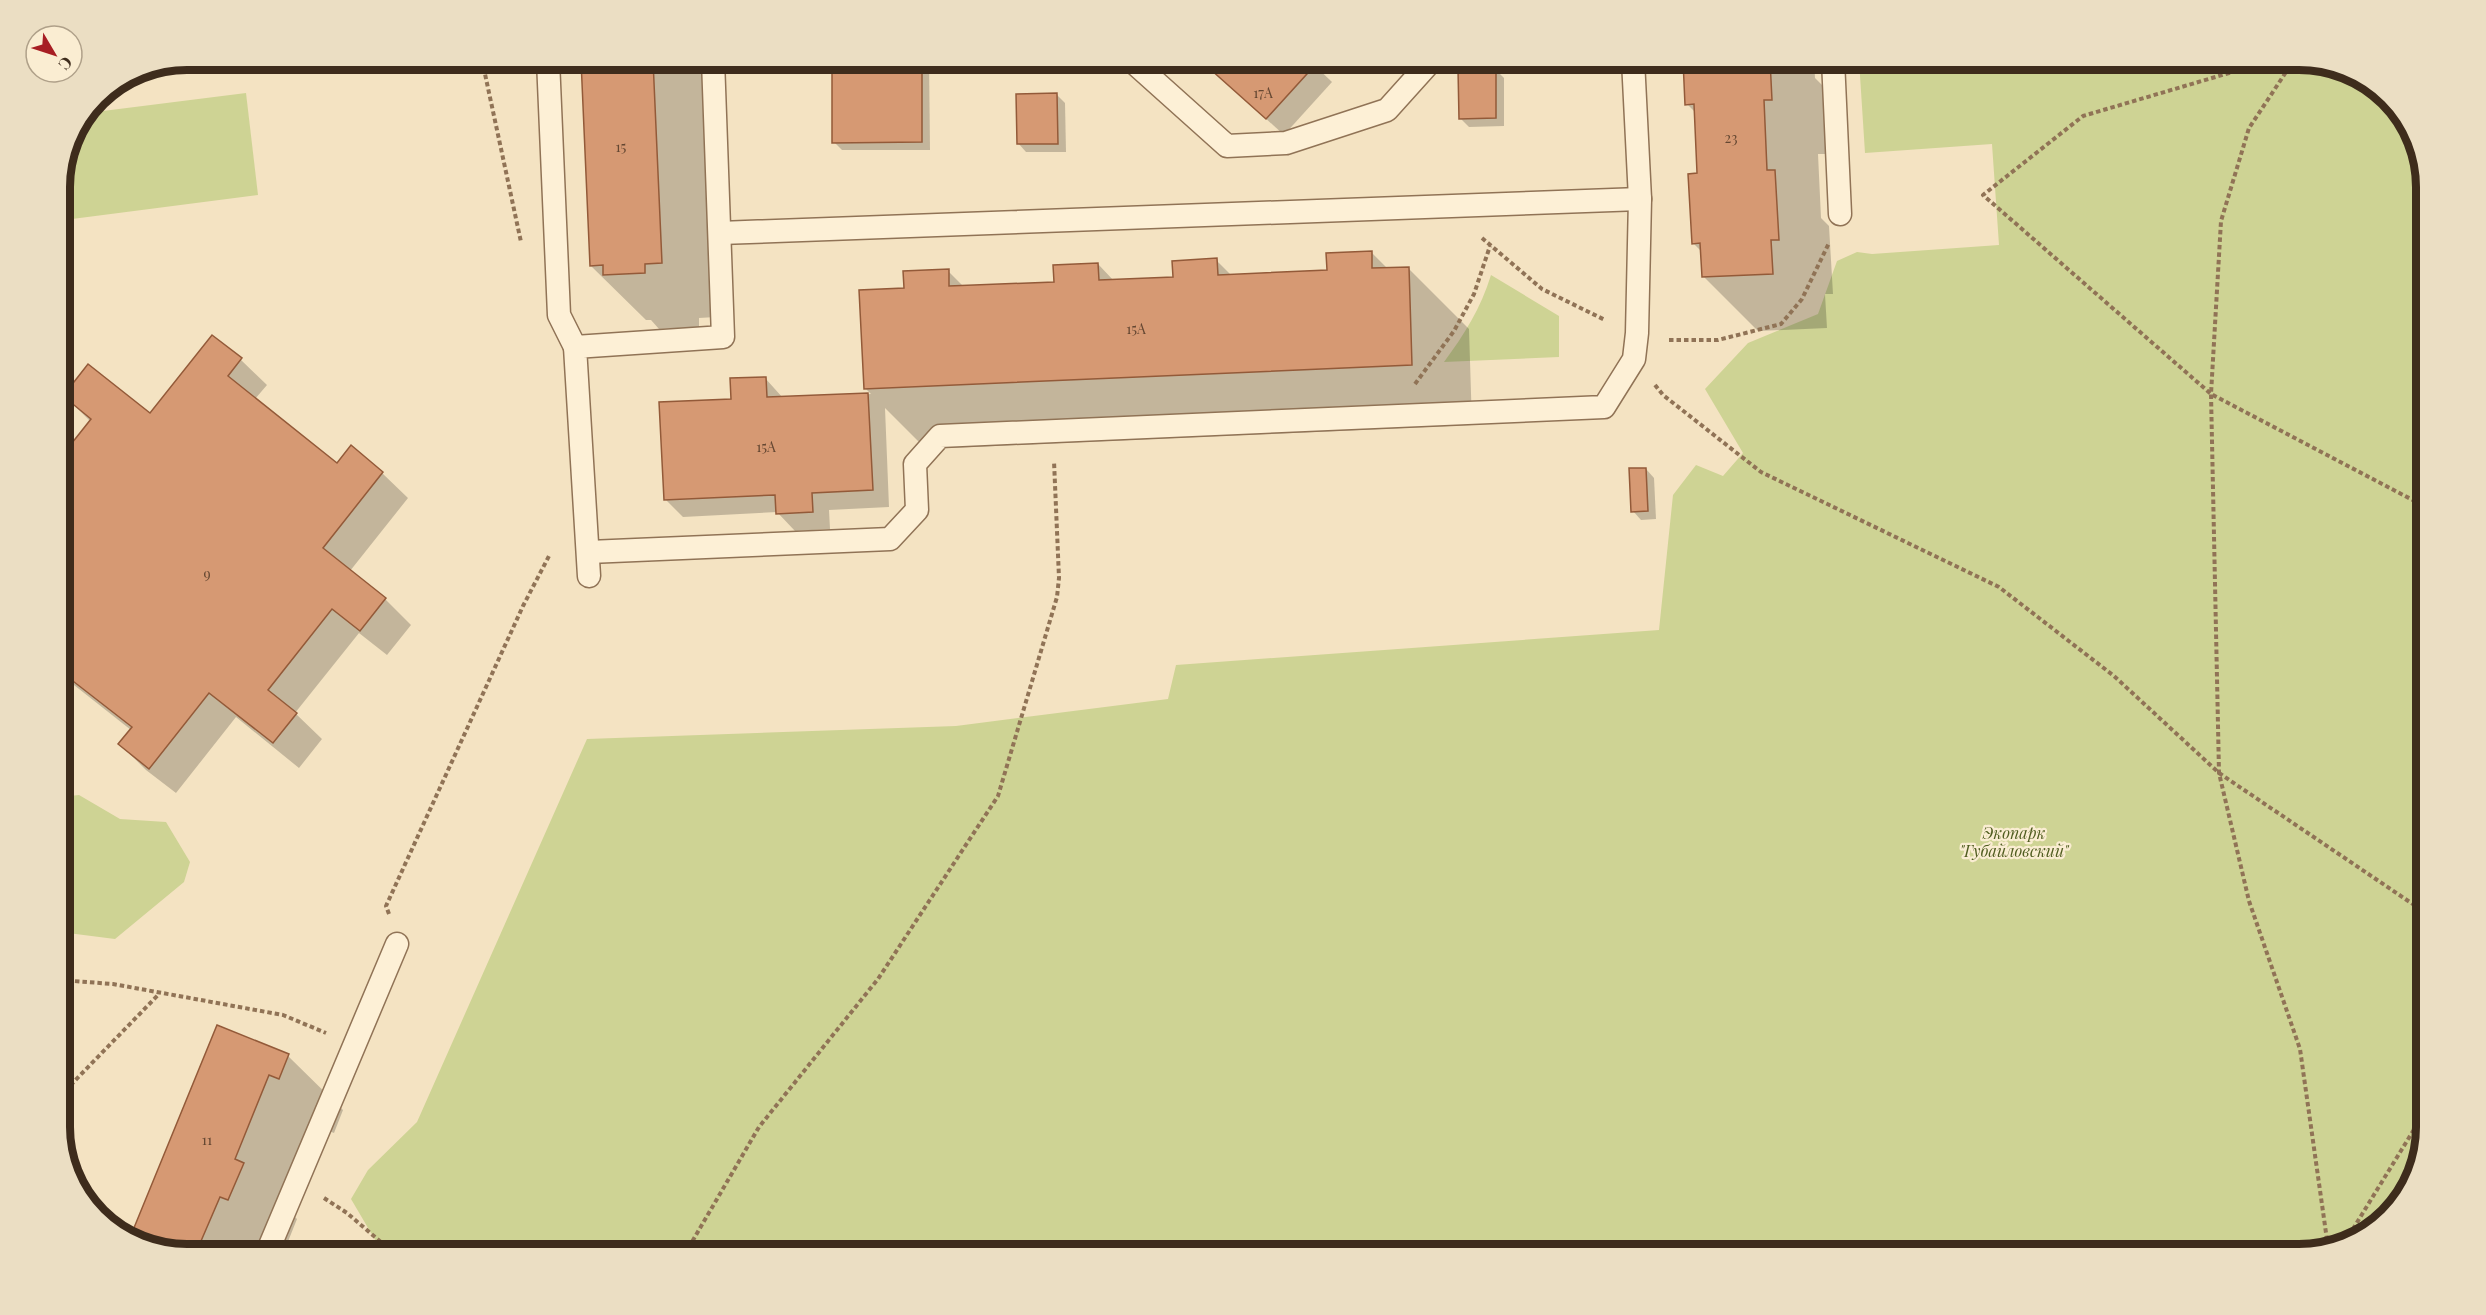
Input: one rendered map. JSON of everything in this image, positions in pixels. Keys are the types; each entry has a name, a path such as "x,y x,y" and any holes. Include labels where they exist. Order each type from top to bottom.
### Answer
{"lane":[{"path":"548,70 559,315 575,347 589,576"},
{"path":"575,347 723,337 713,70"},
{"path":"1142,70 1227,146 1286,143 1387,110 1423,70"},
{"path":"589,552 890,538 916,510 915,464 940,436 1604,407 1634,359 1637,333 1640,199 1634,70"},
{"path":"1833,70 1840,213"},
{"path":"720,234 1640,199"},
{"path":"271,1244 397,944"}],"path":[{"path":"484,70 522,247"},
{"path":"2239,70 2083,116 1983,195 2211,394 2415,501"},
{"path":"2287,70 2249,128 2221,221 2211,394 2219,773 2249,901 2300,1049 2327,1240"},
{"path":"1391,416 1454,331 1474,294 1490,246"},
{"path":"1634,359 1663,395 1761,472 2000,587 2114,676 2219,773 2416,906"},
{"path":"691,1244 759,1127 878,979 998,796 1057,597 1059,578 1053,431"},
{"path":"397,944 386,906 523,606 549,556"},
{"path":"71,981 113,984 283,1015 355,1045"},
{"path":"72,1084 159,994"},
{"path":"2351,1232 2416,1126"},
{"path":"297,1181 347,1213 383,1244"}],"green space":[{"name":"Экопарк \"Губайловский\"","path":"1860,70 2298,70 2336,77 2363,90 2386,110 2403,136 2409,150 2415,180 2416,1127 2409,1165 2396,1192 2376,1215 2363,1225 2343,1236 2298,1244 378,1244 351,1199 368,1170 417,1122 587,739 956,726 1168,699 1176,665 1659,630 1673,495 1696,465 1723,476 1743,453 1705,389 1748,343 1818,314 1837,261 1857,252 1872,254 1999,245 1992,144 1865,153"},
{"path":"246,93 258,195 72,219 71,180 75,158 86,129 99,112"},
{"path":"1491,275 1559,316 1559,357 1444,362 1471,321"},
{"path":"79,795 120,819 166,822 190,862 184,882 115,939 71,933 71,796"}],"building":[{"path":"581,70 653,70 662,263 645,264 645,273 603,275 603,265 590,266"},
{"path":"832,70 922,70 922,142 832,143"},
{"path":"1211,70 1311,70 1266,119"},
{"path":"1458,70 1496,70 1496,118 1459,119"},
{"path":"1683,70 1770,70 1772,100 1764,100 1767,170 1775,170 1779,240 1771,240 1773,274 1702,277 1700,243 1692,244 1688,174 1697,173 1694,104 1685,105"},
{"path":"1057,93 1058,144 1017,144 1016,94"},
{"path":"1372,251 1372,268 1409,267 1412,365 864,389 859,290 904,288 903,271 949,269 949,286 1054,282 1053,265 1098,263 1099,280 1173,277 1172,261 1217,258 1218,275 1327,270 1326,253"},
{"path":"212,335 242,358 228,376 337,463 351,445 383,472 323,548 386,598 360,631 332,609 268,690 297,713 273,743 209,693 149,769 118,744 132,727 71,680 71,444 91,419 71,403 71,386 88,364 150,413"},
{"path":"766,377 767,397 868,393 873,490 812,493 813,512 776,514 775,495 664,500 659,402 731,399 730,378"},
{"path":"1629,468 1646,468 1648,511 1631,512"},
{"path":"217,1025 289,1054 279,1079 269,1075 235,1159 244,1163 228,1200 220,1197 200,1244 158,1240 133,1230"}]}
